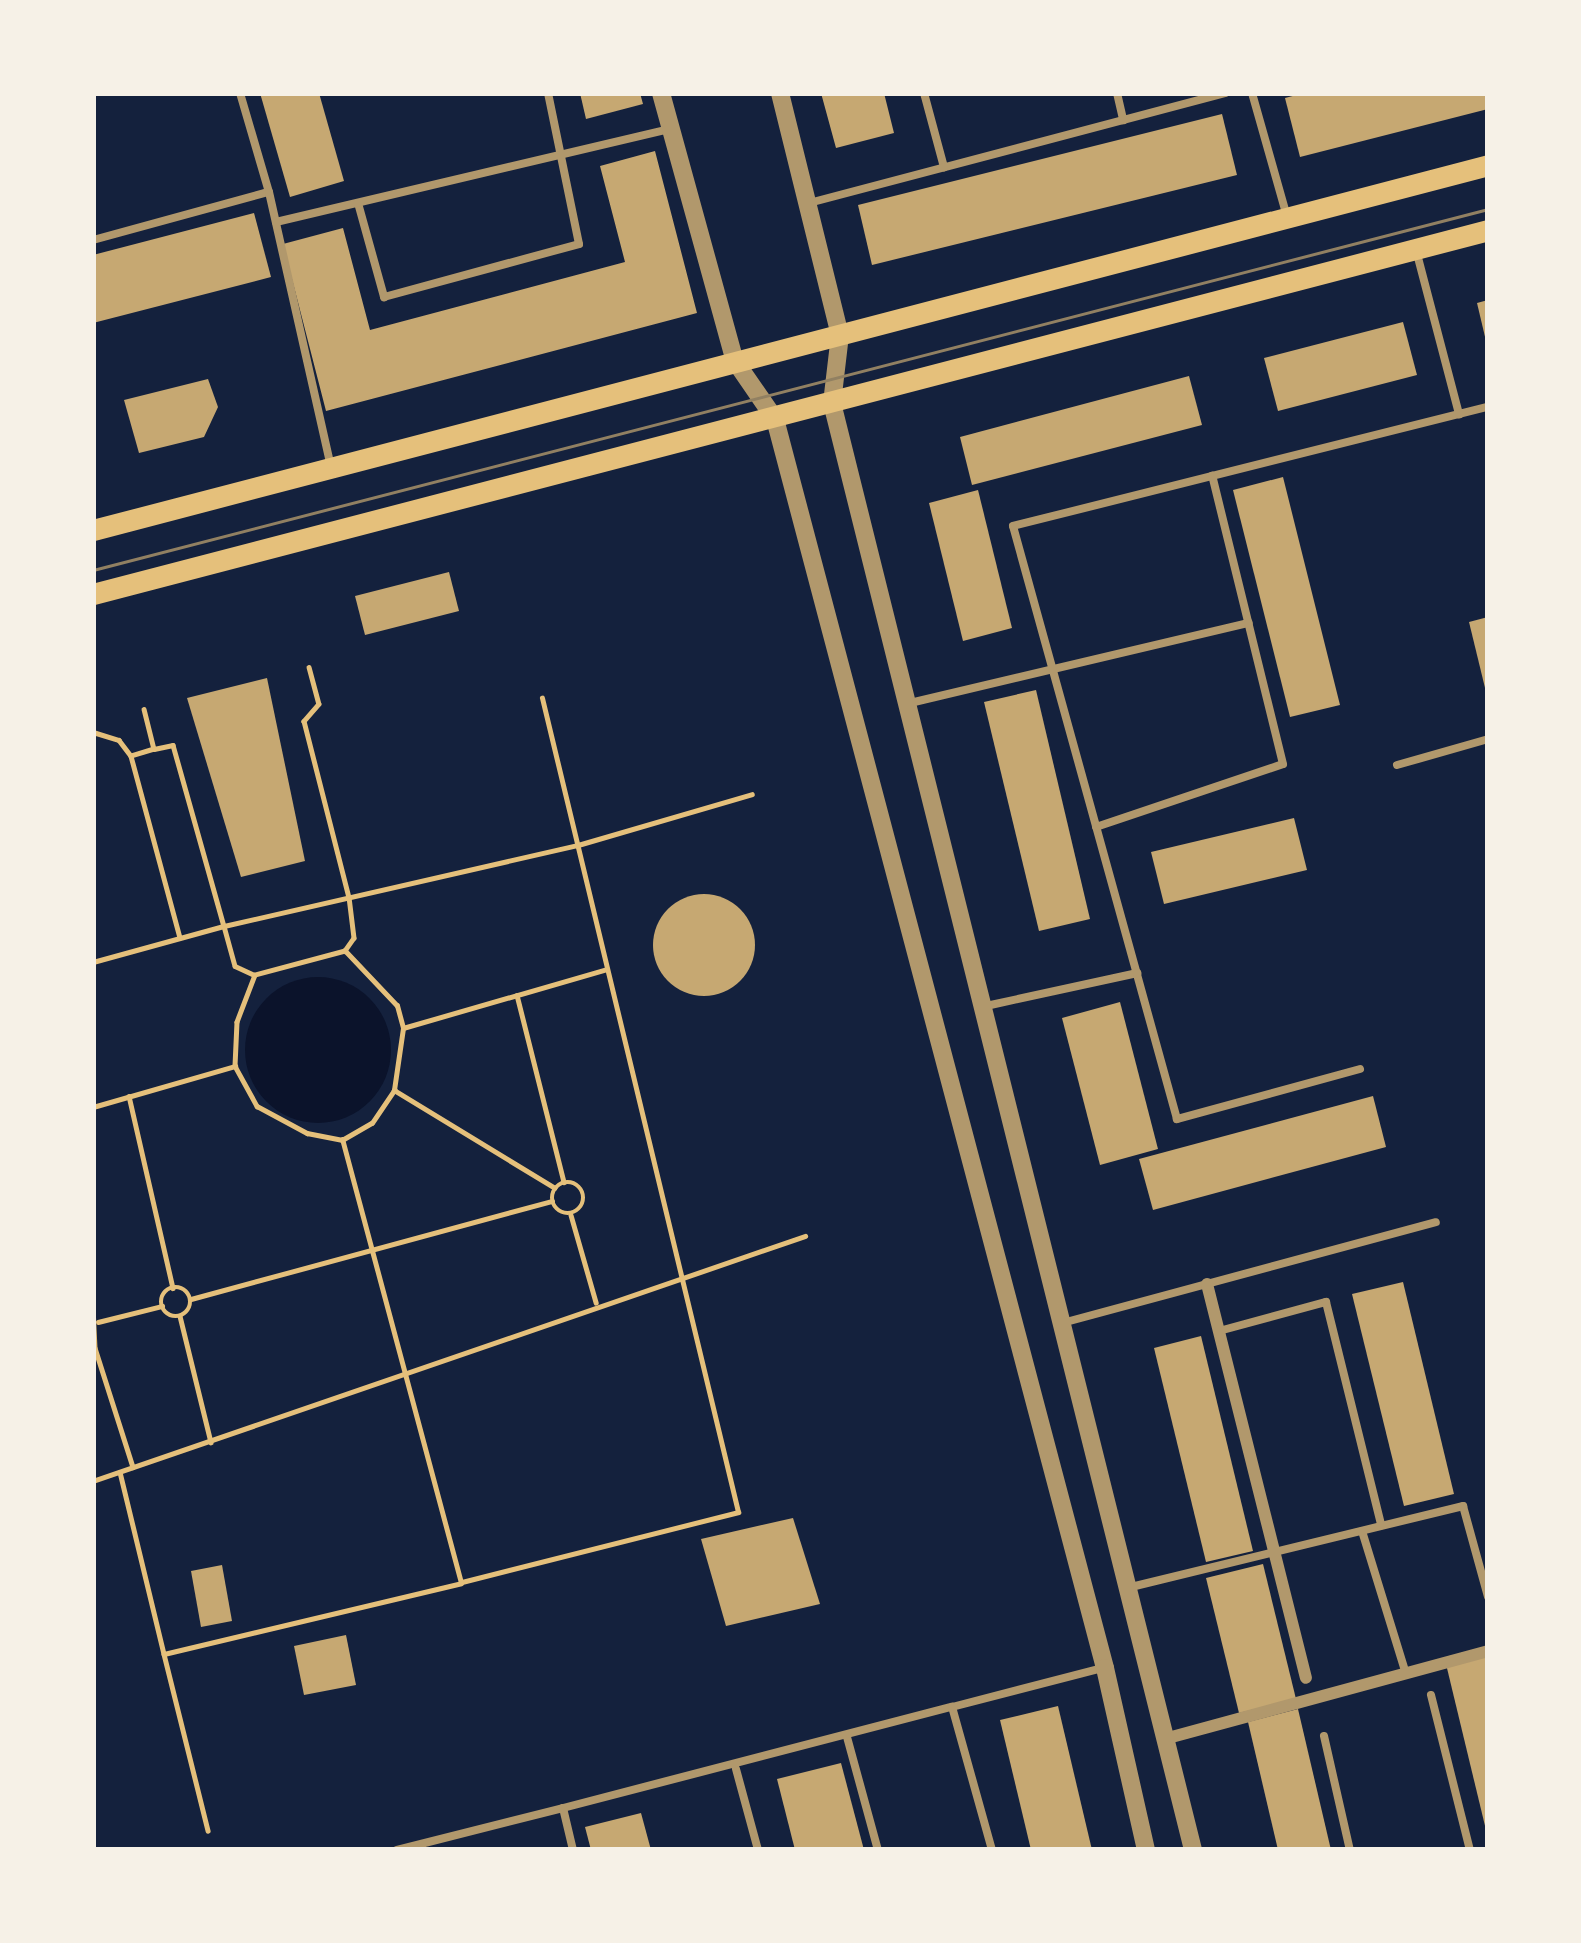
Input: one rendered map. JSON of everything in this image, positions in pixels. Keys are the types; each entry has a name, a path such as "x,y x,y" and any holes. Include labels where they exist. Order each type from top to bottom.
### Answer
{"main road":[{"path":"93,530 1488,165"},
{"path":"93,594 1488,230"}],"street":[{"path":"662,93 735,361 775,419 1105,1668 1145,1850"},
{"path":"780,93 840,335 832,403 1066,1322 1193,1850"},
{"path":"1207,1284 1306,1678"},
{"path":"1168,1738 1488,1651"}],"lane":[{"path":"240,93 269,192 332,468"},
{"path":"358,203 384,297 578,244 548,93"},
{"path":"925,93 944,167"},
{"path":"1117,93 1123,120"},
{"path":"808,204 1225,93"},
{"path":"1252,93 1287,217"},
{"path":"276,222 670,129"},
{"path":"93,240 269,192"},
{"path":"1415,248 1459,414"},
{"path":"1360,1070 1177,1119 1013,526 1488,407"},
{"path":"1096,827 1283,764 1212,476"},
{"path":"910,704 1052,666 1249,623"},
{"path":"1397,765 1488,740"},
{"path":"986,1006 1137,973"},
{"path":"1066,1322 1436,1222"},
{"path":"1219,1331 1326,1302 1381,1525"},
{"path":"1131,1587 1463,1506 1488,1597"},
{"path":"1362,1531 1405,1671"},
{"path":"397,1850 431,1846 563,1808 736,1769 1105,1668"},
{"path":"1431,1695 1469,1850"},
{"path":"952,1708 992,1850"},
{"path":"1324,1736 1350,1850"},
{"path":"847,1737 878,1850"},
{"path":"736,1769 758,1850"},
{"path":"563,1808 573,1850"}],"path":[{"path":"130,756 173,746 235,966 255,975 345,951 354,938 349,897 304,721 320,704 309,667"},
{"path":"164,1654 738,1512 542,698"},
{"path":"144,709 154,749"},
{"path":"93,732 119,740 130,756 180,938"},
{"path":"93,962 224,926 578,844 752,794"},
{"path":"255,975 237,1022 236,1066 257,1106 307,1133 342,1140 372,1123 394,1090 403,1028 397,1006 345,951"},
{"path":"403,1028 604,970"},
{"path":"517,995 564,1182"},
{"path":"93,1107 236,1066"},
{"path":"394,1090 555,1188"},
{"path":"129,1096 173,1288 162,1306"},
{"path":"342,1140 461,1583"},
{"path":"552,1201 555,1188 564,1182"},
{"path":"564,1182 583,1190 584,1205 572,1214"},
{"path":"211,1442 180,1316 191,1299 370,1245 552,1201 572,1214 596,1302"},
{"path":"93,1480 404,1376 596,1302 806,1236"},
{"path":"173,1288 191,1299"},
{"path":"96,1322 162,1306 180,1316"},
{"path":"93,1307 95,1348 134,1467"},
{"path":"120,1472 208,1831"}],"water":[{"path":"318,977 346,983 369,999 385,1022 391,1050 385,1078 369,1101 346,1117 318,1123 290,1117 267,1101 251,1078 245,1050 251,1022 267,999 290,983"}],"building":[{"path":"260,93 319,93 344,181 290,197"},
{"path":"580,93 640,93 643,104 586,119"},
{"path":"821,93 884,93 894,133 836,148"},
{"path":"1304,93 1488,93 1488,109 1300,157 1285,98"},
{"path":"1222,114 1237,175 872,265 858,205"},
{"path":"655,151 697,313 326,411 283,244 343,228 370,330 625,262 600,166"},
{"path":"254,213 271,277 93,323 93,255"},
{"path":"1488,300 1488,341 1486,341 1477,303"},
{"path":"1403,322 1417,375 1278,411 1264,358"},
{"path":"1189,376 1202,425 972,485 960,437"},
{"path":"208,379 218,407 204,437 139,453 124,400"},
{"path":"1283,477 1340,705 1290,717 1233,490"},
{"path":"978,490 1012,628 963,641 929,503"},
{"path":"449,572 459,611 365,635 355,596"},
{"path":"1488,617 1488,692 1486,692 1469,622"},
{"path":"267,678 305,861 241,877 187,698"},
{"path":"1036,690 1090,919 1039,931 984,702"},
{"path":"1294,818 1307,870 1164,904 1151,852"},
{"path":"704,894 723,898 740,909 751,926 755,945 751,964 740,981 723,992 704,996 685,992 668,981 657,964 653,945 657,926 668,909 685,898"},
{"path":"1120,1002 1158,1149 1100,1165 1062,1018"},
{"path":"1373,1096 1386,1147 1153,1210 1139,1159"},
{"path":"1403,1282 1454,1494 1404,1506 1352,1294"},
{"path":"1201,1336 1253,1551 1206,1562 1154,1348"},
{"path":"793,1518 820,1604 726,1626 701,1539"},
{"path":"1263,1564 1296,1699 1239,1713 1206,1578"},
{"path":"222,1565 232,1621 201,1627 191,1571"},
{"path":"346,1635 356,1685 304,1695 294,1646"},
{"path":"1488,1654 1488,1830 1486,1830 1446,1664"},
{"path":"1058,1706 1092,1850 1031,1850 1000,1720"},
{"path":"1298,1709 1331,1850 1278,1850 1248,1722"},
{"path":"841,1763 864,1850 795,1850 777,1779"},
{"path":"641,1813 651,1850 591,1850 585,1827"}],"tram line":[{"path":"93,570 1488,209"}]}
